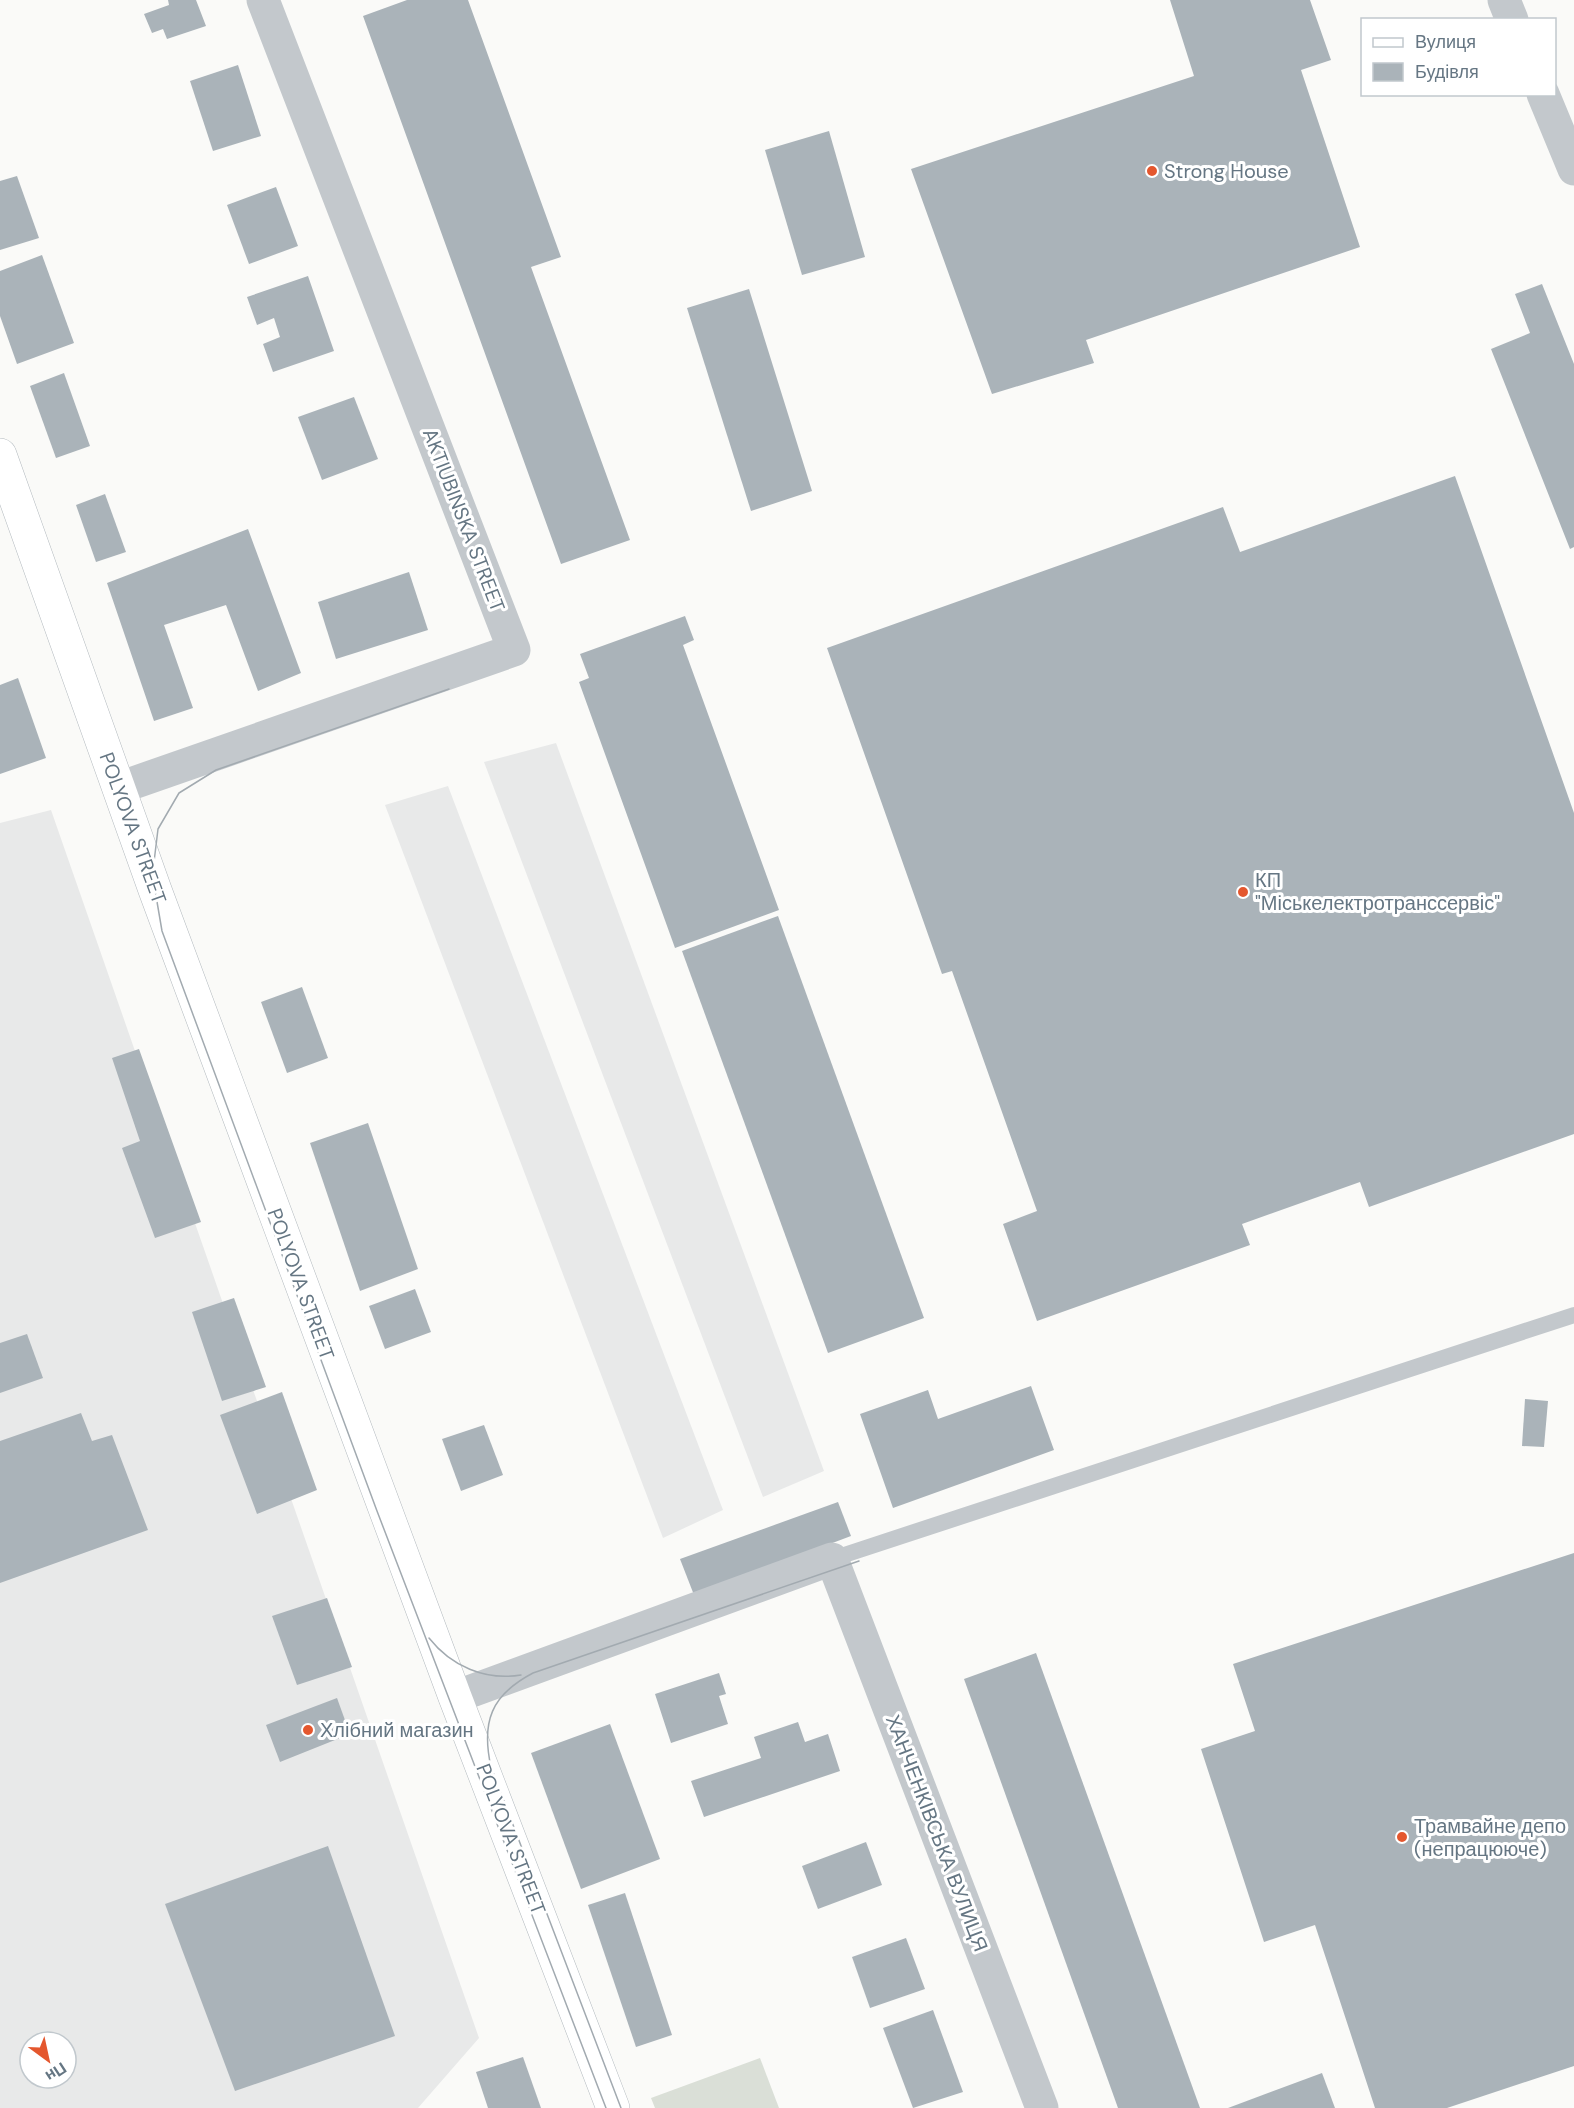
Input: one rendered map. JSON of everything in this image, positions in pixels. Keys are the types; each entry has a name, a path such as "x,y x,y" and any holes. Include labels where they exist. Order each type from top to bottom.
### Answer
{"main road":[{"name":"POLYOVA STREET","path":"0,455 119,788 455,1697 613,2108"}],"street":[{"name":"AKTIUBINSKA STREET","path":"119,788 514,650 263,0"},
{"path":"1504,0 1511,18"},
{"path":"1544,96 1574,170"},
{"path":"455,1697 832,1558"},
{"name":"ХАНЧЕНКІВСЬКА ВУЛИЦЯ","path":"832,1558 1042,2108"}],"lane":[{"path":"832,1558 1574,1315"}],"shaded area":[{"path":"556,743 824,1471 763,1497 484,762"},
{"path":"448,786 723,1510 663,1538 385,805"},
{"path":"51,810 479,2038 418,2108 0,2108 0,823"},
{"path":"760,2058 779,2108 655,2108 651,2098"}],"building":[{"path":"168,0 196,0 206,26 167,39 163,29 152,33 144,14 169,5"},
{"path":"407,0 468,0 561,257 531,267 630,540 561,564 363,16"},
{"path":"1170,0 1310,0 1331,60 1301,70 1360,247 1086,340 1094,363 992,394 911,169 1194,76"},
{"path":"238,65 261,136 213,151 190,81"},
{"path":"829,131 865,257 802,275 765,150"},
{"path":"17,176 39,238 0,250 0,181"},
{"path":"276,187 298,246 249,264 227,205"},
{"path":"42,255 74,343 17,364 0,316 0,271"},
{"path":"308,276 334,351 273,372 263,344 280,337 274,318 257,325 247,297"},
{"path":"1542,284 1574,364 1574,547 1570,549 1491,349 1530,333 1515,294"},
{"path":"749,289 812,491 751,511 687,308"},
{"path":"64,373 90,446 56,458 30,386"},
{"path":"354,397 378,459 322,480 298,417"},
{"name":"КП \"Міськелектротранссервіс\"","path":"1455,476 1574,813 1574,1134 1369,1207 1360,1182 1242,1224 1250,1245 1037,1321 1003,1224 1037,1211 952,971 942,974 827,648 1223,507 1240,552"},
{"path":"105,494 126,552 96,562 76,505"},
{"path":"248,529 301,673 258,691 226,605 164,625 193,708 154,721 107,583"},
{"path":"409,572 428,630 336,659 318,602"},
{"path":"685,616 694,640 683,645 779,910 675,948 579,682 589,678 580,654"},
{"path":"18,678 46,758 0,774 0,685"},
{"path":"778,916 924,1318 828,1353 682,951"},
{"path":"302,987 328,1058 287,1073 261,1002"},
{"path":"139,1049 201,1222 155,1238 122,1148 140,1141 112,1058"},
{"path":"368,1123 418,1269 360,1291 310,1143"},
{"path":"415,1289 431,1332 385,1349 369,1306"},
{"path":"234,1298 266,1387 222,1401 192,1312"},
{"path":"27,1334 43,1378 0,1393 0,1343"},
{"path":"1031,1386 1054,1450 893,1508 860,1414 928,1390 938,1419"},
{"path":"282,1392 317,1490 257,1514 220,1415"},
{"path":"1525,1399 1548,1401 1544,1447 1522,1446"},
{"path":"81,1413 92,1441 112,1435 148,1530 0,1583 0,1441"},
{"path":"484,1425 503,1475 461,1491 442,1439"},
{"path":"838,1502 851,1536 694,1595 680,1559"},
{"name":"Трамвайне депо (непрацююче)","path":"1574,1553 1574,2066 1447,2108 1375,2108 1315,1925 1264,1942 1201,1749 1255,1731 1233,1664"},
{"path":"327,1598 352,1667 297,1685 272,1616"},
{"path":"1036,1653 1200,2108 1118,2108 964,1679"},
{"path":"719,1673 726,1694 719,1696 728,1724 671,1743 655,1694"},
{"name":"Хлібний магазин","path":"337,1698 350,1734 280,1762 266,1725"},
{"path":"798,1722 805,1742 828,1734 840,1771 704,1817 691,1781 761,1758 754,1737"},
{"path":"610,1724 660,1859 581,1889 531,1753"},
{"path":"866,1842 882,1885 818,1909 802,1866"},
{"path":"328,1846 395,2036 235,2091 165,1904"},
{"path":"625,1893 672,2035 636,2047 588,1905"},
{"path":"906,1938 925,1989 870,2008 852,1957"},
{"path":"933,2010 963,2092 913,2108 883,2028"},
{"path":"523,2057 541,2108 488,2108 476,2072"},
{"path":"1322,2073 1335,2108 1228,2108"}],"tram line":[{"path":"449,689 216,770 179,793 158,829 154,862 155,890 162,931 377,1511 606,2108"},
{"path":"621,2108 491,1767 487,1736 492,1711 507,1691 533,1673 859,1561"},
{"path":"429,1638 458,1664 470,1669 495,1676 521,1675"}],"place":[{"name":"Strong House","path":"1152,171"},
{"name":"КП \"Міськелектротранссервіс\"","path":"1243,892"},
{"name":"Хлібний магазин","path":"308,1730"},
{"name":"Трамвайне депо (непрацююче)","path":"1402,1837"}]}
